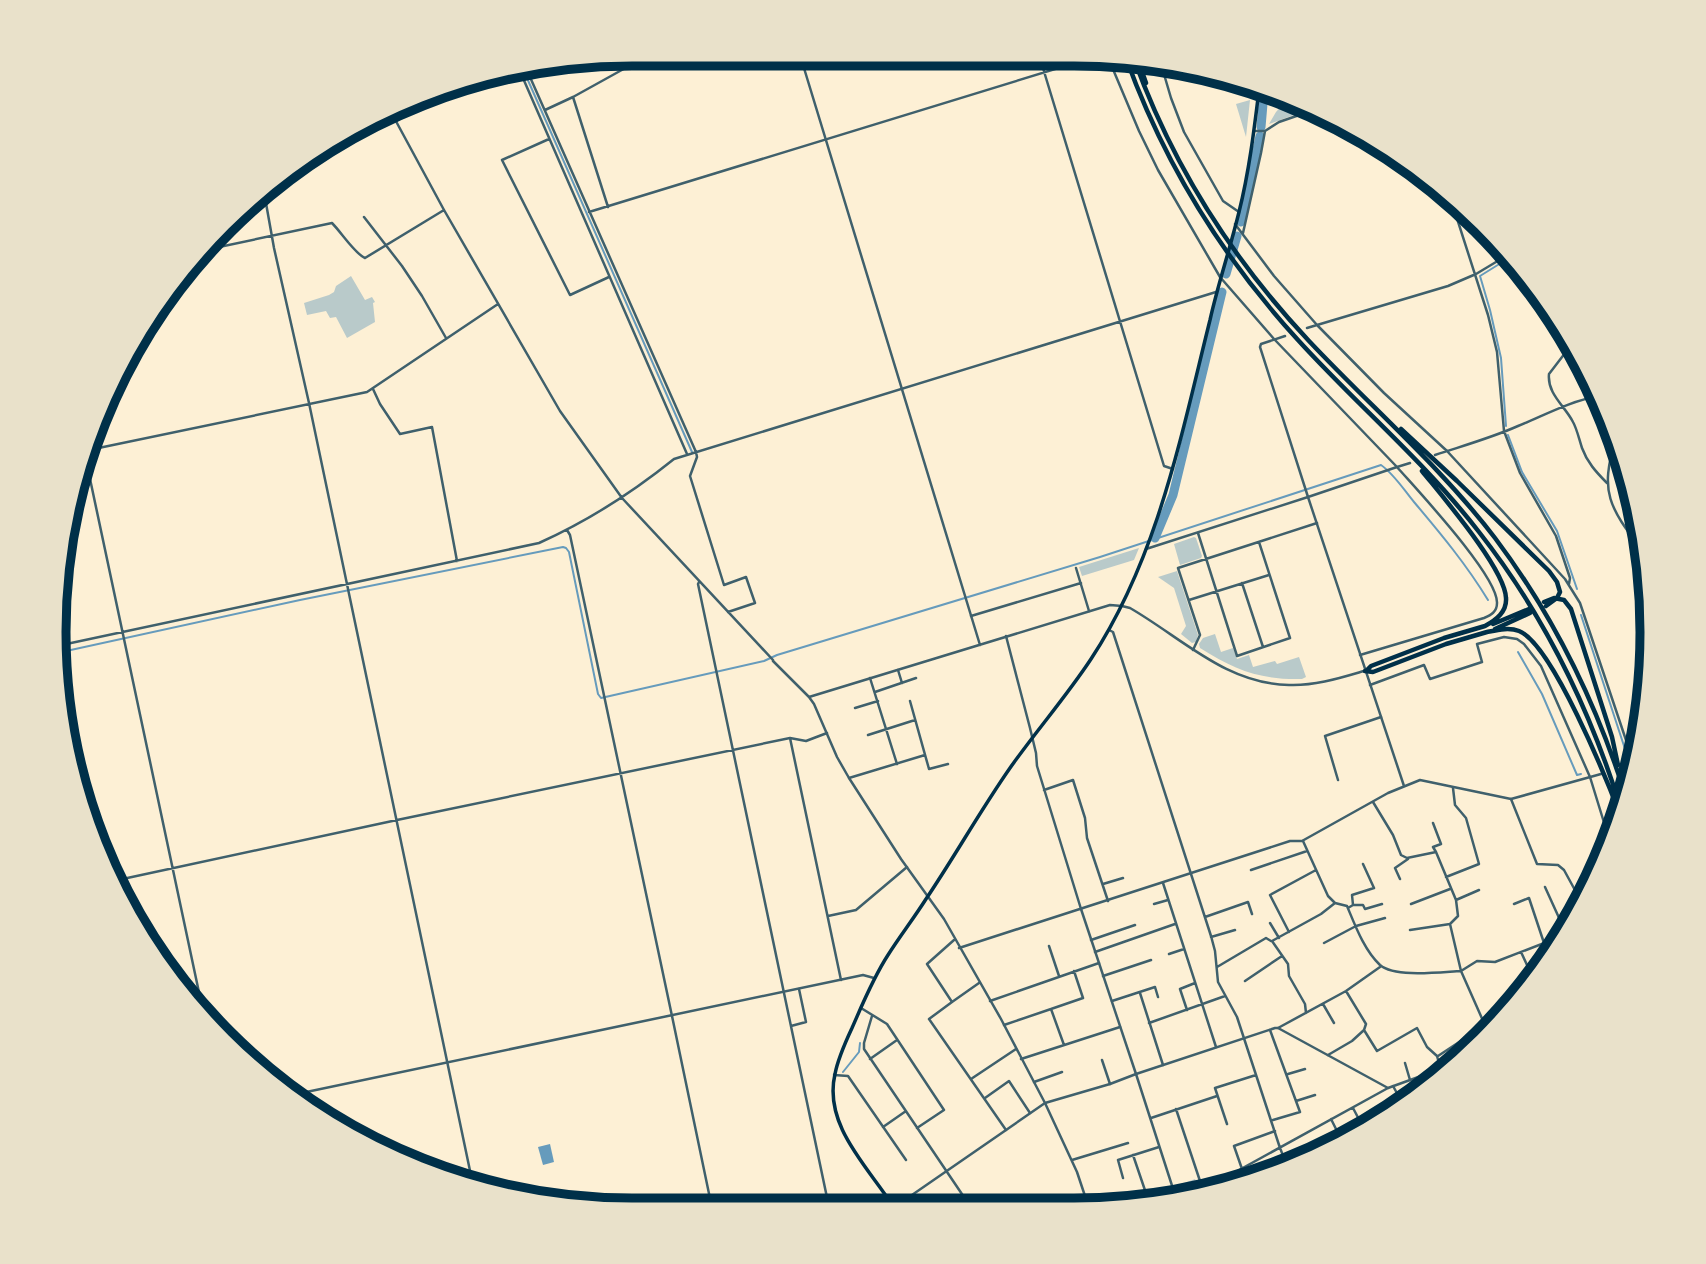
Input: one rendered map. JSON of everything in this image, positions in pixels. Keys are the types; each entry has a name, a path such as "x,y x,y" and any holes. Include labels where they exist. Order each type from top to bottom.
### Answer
{"highway":[{"path":"1131,70 1173,165 1191,198 1235,263 1299,342 1444,490 1480,533 1518,587 1539,619 1581,700 1615,793"},
{"path":"1140,70 1180,162 1225,236 1258,282 1334,367 1453,487 1527,583 1588,697 1620,779"},
{"path":"1371,403 1421,446 1535,556 1557,582 1560,592 1557,598 1545,604"},
{"path":"1409,453 1477,543 1502,584 1507,600 1501,615 1486,629"},
{"path":"1557,598 1569,604 1576,620 1612,737 1620,778"},
{"path":"1365,671 1373,673 1529,611"},
{"path":"1486,629 1519,631 1538,649 1558,680 1589,739 1614,797"}],"main road":[{"path":"888,1198 844,1136 836,1115 833,1098 834,1075 840,1057 887,956 928,897 994,791 1078,678 1122,606 1167,493 1216,292 1239,212 1258,98"}],"street":[{"path":"545,110 629,66"},
{"path":"804,66 980,645"},
{"path":"1042,66 1164,466 1173,469"},
{"path":"589,212 1066,66"},
{"path":"1113,68 1158,170 1220,277 1274,339 1397,467 1470,552 1496,591 1498,607 1494,614 1360,654"},
{"path":"1164,74 1184,132 1211,182 1223,201 1239,212"},
{"path":"530,76 691,454"},
{"path":"523,77 691,454 697,457 690,476 724,585 746,577 755,603 728,612"},
{"path":"573,97 608,206"},
{"path":"1254,131 1265,131 1279,122 1300,115"},
{"path":"395,119 444,211 560,411 622,498 809,697 849,778 944,919 1004,1025 1072,1160 1085,1197"},
{"path":"1242,233 1265,131"},
{"path":"550,139 502,160 570,295 610,276"},
{"path":"266,201 471,1173"},
{"path":"218,247 332,223 360,257 365,258 444,211"},
{"path":"1456,216 1476,274 1497,352 1504,431 1520,473 1556,536 1570,578 1569,586"},
{"path":"364,217 402,266 446,338"},
{"path":"1235,224 1317,325 1384,393 1447,451 1565,579 1580,603 1628,746"},
{"path":"1307,328 1448,286 1500,260"},
{"path":"67,644 539,544 622,498 674,459 1216,292"},
{"path":"98,448 367,392 498,304"},
{"path":"1285,336 1261,344 1260,347 1404,786"},
{"path":"1566,352 1549,374 1549,380 1557,400 1575,424 1593,470 1607,483"},
{"path":"373,388 400,434 432,427 457,561"},
{"path":"1434,455 1504,431 1562,406 1588,399"},
{"path":"1611,457 1607,471 1611,503 1617,518 1631,537"},
{"path":"1146,547 1198,533 1410,463"},
{"path":"89,476 200,996"},
{"path":"1193,650 1200,635 1178,568 1317,523"},
{"path":"567,530 710,1198"},
{"path":"1198,533 1237,656 1290,638 1259,542"},
{"path":"1076,568 1089,611"},
{"path":"1189,600 1269,575"},
{"path":"699,582 827,1198"},
{"path":"971,616 1081,583"},
{"path":"1242,583 1263,647"},
{"path":"809,697 1110,605 1135,611 1219,666 1267,684 1313,684 1365,671"},
{"path":"1109,630 1113,632 1205,917 1218,982 1237,1017 1283,1157"},
{"path":"1006,636 1044,790 1173,1189"},
{"path":"1370,685 1424,665 1430,679 1482,662 1477,644 1504,636 1517,639 1541,666 1590,777 1605,825"},
{"path":"898,670 902,682"},
{"path":"870,678 897,764"},
{"path":"874,692 915,678"},
{"path":"855,708 877,701"},
{"path":"910,701 929,769 948,764"},
{"path":"1338,780 1325,736 1381,717"},
{"path":"868,734 915,720"},
{"path":"124,879 790,738 806,741 827,733"},
{"path":"790,738 841,980"},
{"path":"849,778 925,755"},
{"path":"959,948 1290,841 1302,841 1420,780 1511,799 1601,774"},
{"path":"1044,790 1073,780 1085,818 1087,838 1108,901"},
{"path":"1446,877 1479,864 1466,818 1455,805 1453,788"},
{"path":"1511,799 1537,864 1558,866 1564,870 1576,892"},
{"path":"1373,803 1393,835 1401,855 1410,858"},
{"path":"1410,930 1450,924 1458,916 1456,900 1433,847 1441,844 1433,822"},
{"path":"1302,841 1328,896 1335,903 1347,906 1369,951 1381,967 1418,974 1463,971 1477,961 1495,962 1547,942"},
{"path":"1251,870 1307,851"},
{"path":"1400,879 1395,868 1410,858 1436,852"},
{"path":"1353,905 1352,895 1374,888 1363,864"},
{"path":"828,916 856,909 907,867"},
{"path":"1289,932 1270,895 1316,870"},
{"path":"1102,884 1123,878"},
{"path":"1163,883 1216,1047"},
{"path":"1545,887 1560,921"},
{"path":"1411,904 1451,888"},
{"path":"1456,900 1479,890"},
{"path":"1514,904 1529,898 1544,946"},
{"path":"1154,904 1168,900"},
{"path":"1205,917 1248,902 1252,914"},
{"path":"1272,942 1335,903"},
{"path":"1348,908 1363,905 1365,909 1382,904"},
{"path":"1324,943 1356,926 1385,918"},
{"path":"1270,923 1279,937"},
{"path":"1096,953 1176,924"},
{"path":"1450,924 1461,971 1484,1022"},
{"path":"1091,940 1135,925"},
{"path":"1211,937 1235,930"},
{"path":"1217,967 1266,938 1288,964 1289,976 1305,1004 1306,1013"},
{"path":"952,1002 927,964 954,940"},
{"path":"1049,946 1059,976"},
{"path":"1169,954 1184,949"},
{"path":"1521,952 1528,968"},
{"path":"1245,981 1282,956"},
{"path":"1103,976 1151,960"},
{"path":"990,1000 1099,963"},
{"path":"906,1198 1045,1103 1278,1028 1346,991 1381,967"},
{"path":"1004,1025 1083,998 1074,971"},
{"path":"304,1092 863,975 874,979"},
{"path":"1177,981 1186,1010"},
{"path":"979,983 929,1018 1006,1130"},
{"path":"1180,989 1195,983"},
{"path":"1112,1002 1155,987 1158,997"},
{"path":"790,1026 806,1022 799,989"},
{"path":"1328,1055 1352,1041 1364,1030 1366,1024 1346,991"},
{"path":"1140,993 1163,1065"},
{"path":"1149,1023 1225,996"},
{"path":"1322,1004 1334,1023"},
{"path":"861,1008 887,1024 944,1110 917,1128"},
{"path":"1051,1009 1063,1045"},
{"path":"872,1016 864,1049 965,1198"},
{"path":"1021,1059 1120,1027"},
{"path":"1278,1028 1388,1088"},
{"path":"1364,1030 1377,1051 1417,1028 1440,1063"},
{"path":"1270,1030 1300,1112 1272,1121"},
{"path":"1437,1056 1474,1032"},
{"path":"870,1059 897,1040"},
{"path":"971,1079 1016,1049"},
{"path":"1102,1060 1110,1084"},
{"path":"1405,1063 1410,1080"},
{"path":"1287,1074 1305,1069"},
{"path":"1034,1082 1062,1072"},
{"path":"834,1075 848,1076 906,1160"},
{"path":"1227,1124 1215,1088 1257,1075"},
{"path":"1231,1175 1388,1088 1424,1076"},
{"path":"985,1098 1009,1081 1030,1113"},
{"path":"1393,1086 1398,1095"},
{"path":"1296,1101 1315,1095"},
{"path":"1151,1118 1217,1096"},
{"path":"1353,1108 1360,1120"},
{"path":"1176,1109 1200,1183"},
{"path":"883,1127 906,1111"},
{"path":"1331,1119 1338,1132"},
{"path":"1241,1169 1234,1146 1275,1131"},
{"path":"1072,1160 1128,1143"},
{"path":"1123,1178 1118,1160 1159,1147"},
{"path":"1133,1155 1145,1193"}],"shaded area":[{"path":"1250,100 1246,137 1236,104"},
{"path":"1281,107 1298,114 1269,124"},
{"path":"351,276 365,300 372,297 375,302 375,322 347,338 336,317 330,318 326,311 307,315 304,303 329,295 334,292 336,286"},
{"path":"1194,537 1201,558 1180,565 1174,544"},
{"path":"1139,548 1134,560 1082,576 1079,567"},
{"path":"1177,571 1198,635 1196,642 1192,643 1181,634 1186,626 1174,588 1158,577"},
{"path":"1215,634 1221,652 1233,648 1237,659 1249,655 1253,667 1275,661 1277,664 1299,657 1306,677 1273,678 1248,672 1225,662 1200,648 1199,644 1203,638"},
{"path":"1195,1179 1197,1184 1177,1188 1176,1186"}],"water":[{"path":"550,1144 554,1162 543,1165 538,1147"}],"waterway":[{"path":"526,76 692,452"},
{"path":"1261,127 1263,100"},
{"path":"1241,222 1260,136"},
{"path":"1226,274 1237,236"},
{"path":"1502,262 1480,276 1501,358 1506,426"},
{"path":"1155,538 1173,495 1222,292"},
{"path":"1508,435 1522,472 1557,531 1577,589"},
{"path":"67,651 563,547 569,552 601,698 764,661 1100,557 1381,465 1395,477 1471,574 1488,600"},
{"path":"1581,615 1626,752"},
{"path":"1518,652 1542,694 1577,775 1581,774"},
{"path":"843,1072 859,1052 860,1043"}]}
